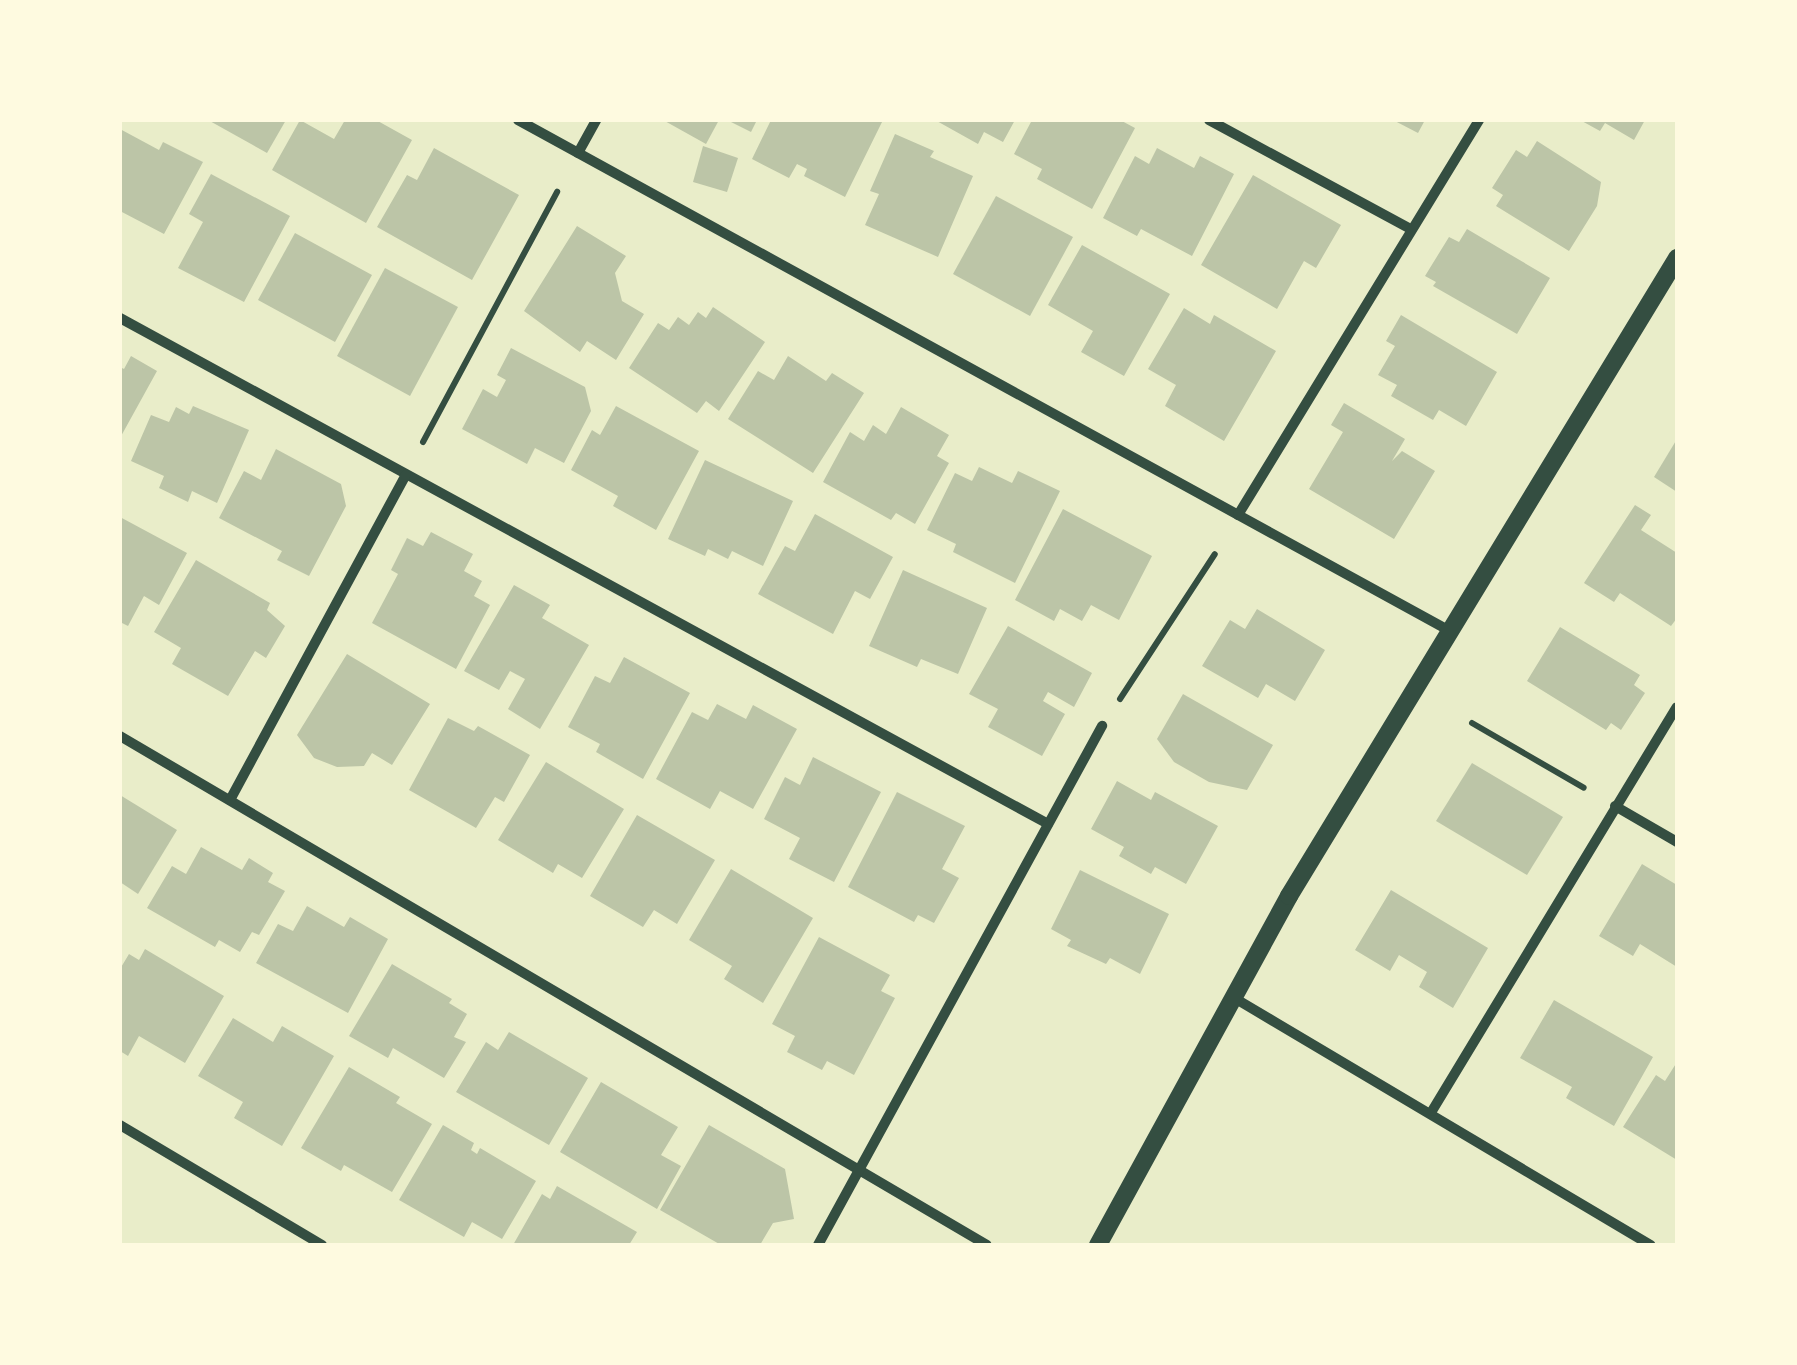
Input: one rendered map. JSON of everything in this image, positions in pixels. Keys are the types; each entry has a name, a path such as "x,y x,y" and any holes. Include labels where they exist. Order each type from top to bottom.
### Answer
{"street":[{"path":"518,120 1448,630"},
{"path":"578,153 596,120"},
{"path":"1209,120 1411,229"},
{"path":"1238,515 1478,120"},
{"path":"1098,1245 1231,996 1448,630 1677,258"},
{"path":"120,318 1048,824"},
{"path":"230,800 406,474"},
{"path":"1432,1111 1677,707"},
{"path":"818,1245 1102,726"},
{"path":"120,736 987,1245"},
{"path":"1616,806 1677,842"},
{"path":"1231,996 1432,1111 1650,1245"},
{"path":"120,1125 322,1245"}],"path":[{"path":"406,474 557,192"},
{"path":"1102,726 1215,554"},
{"path":"1472,723 1616,806"}],"building":[{"path":"208,120 286,120 267,153"},
{"path":"300,120 334,139 345,120 376,120 412,140 366,223 272,170"},
{"path":"663,120 719,120 706,144"},
{"path":"727,120 757,120 751,132"},
{"path":"771,120 883,120 845,197 804,176 807,169 797,164 789,178 752,159"},
{"path":"935,120 1015,120 1003,142 984,132 978,144"},
{"path":"1032,120 1120,120 1135,128 1092,209 1037,179 1042,169 1014,154"},
{"path":"1393,120 1425,120 1418,133"},
{"path":"1580,120 1645,120 1634,140 1605,123 1600,131"},
{"path":"120,129 159,150 163,142 203,162 164,234 120,211"},
{"path":"895,134 934,151 930,157 973,176 938,257 865,225 879,194 870,191"},
{"path":"1537,141 1601,182 1597,206 1569,251 1496,206 1503,195 1492,188 1516,150 1527,157"},
{"path":"703,146 738,158 727,192 693,182"},
{"path":"434,148 519,195 472,280 377,227 407,175 417,180"},
{"path":"1157,148 1194,168 1200,156 1234,174 1192,256 1141,229 1137,236 1103,218 1135,156 1149,164"},
{"path":"211,174 290,216 244,302 178,268 203,222 189,214"},
{"path":"1253,175 1341,225 1316,268 1304,261 1277,309 1201,265"},
{"path":"996,196 1073,237 1030,316 953,274"},
{"path":"577,226 626,256 615,273 622,301 644,314 616,360 587,341 580,352 524,311"},
{"path":"1467,229 1550,278 1517,334 1433,286 1436,282 1425,276 1449,237 1459,242"},
{"path":"295,233 372,275 335,342 258,300"},
{"path":"1082,245 1170,294 1124,376 1081,352 1093,331 1048,305"},
{"path":"385,268 458,307 410,396 337,356"},
{"path":"713,307 765,342 719,411 706,401 697,413 629,368 658,323 669,330 678,317 689,325 698,312 706,318"},
{"path":"1184,308 1210,324 1214,315 1276,351 1224,441 1165,406 1176,385 1148,369"},
{"path":"1401,315 1497,372 1466,426 1439,410 1433,420 1391,396 1397,385 1378,375 1395,346 1386,341"},
{"path":"511,348 585,387 591,411 564,463 535,448 527,464 462,429 483,389 497,397 506,380 497,375"},
{"path":"131,356 157,371 120,438 120,367 124,369"},
{"path":"788,356 826,381 832,373 864,393 813,473 728,419 758,371 774,380"},
{"path":"1344,403 1405,439 1392,461 1402,451 1435,471 1394,539 1309,489 1343,432 1331,425"},
{"path":"193,406 249,430 217,503 192,491 188,502 159,488 164,476 131,461 151,415 169,422 176,407 189,414"},
{"path":"616,406 699,451 656,530 613,506 618,496 571,470 592,430 600,435"},
{"path":"901,407 949,435 937,456 949,463 915,524 896,513 891,520 823,482 850,432 864,441 873,425 886,434"},
{"path":"1677,439 1677,492 1654,477"},
{"path":"276,449 341,484 346,506 309,576 277,560 282,551 219,518 244,471 261,480"},
{"path":"705,460 793,501 763,566 732,551 728,559 708,549 705,556 668,539"},
{"path":"979,467 1012,483 1018,471 1060,491 1015,583 953,552 956,544 927,530 955,473 972,481"},
{"path":"1635,505 1651,515 1641,530 1677,553 1677,618 1671,626 1620,593 1614,602 1584,583"},
{"path":"1063,509 1152,556 1119,620 1091,605 1082,621 1060,609 1054,621 1015,600"},
{"path":"815,514 893,557 870,599 855,591 833,634 758,594 785,546 795,551"},
{"path":"120,517 187,553 159,605 144,596 128,626 120,622"},
{"path":"431,532 473,554 464,571 482,581 474,596 490,605 456,669 372,623 398,574 391,570 407,538 423,546"},
{"path":"196,560 270,603 267,610 285,626 266,658 255,651 228,696 172,664 181,648 154,632"},
{"path":"903,570 987,608 958,674 921,659 917,667 869,646"},
{"path":"514,585 550,605 542,618 589,645 540,729 508,709 525,679 510,671 499,690 464,671"},
{"path":"1257,609 1325,650 1295,701 1266,684 1258,698 1202,666 1230,620 1245,629"},
{"path":"1008,626 1092,673 1074,707 1048,692 1043,701 1065,714 1042,756 988,727 998,709 969,694"},
{"path":"1560,627 1640,675 1634,685 1645,693 1621,730 1611,723 1606,730 1527,681"},
{"path":"347,654 430,704 392,765 372,753 364,766 337,767 314,758 297,735"},
{"path":"624,657 690,693 643,779 596,752 600,744 568,727 595,676 610,683"},
{"path":"1183,694 1273,745 1247,790 1209,782 1174,762 1157,739"},
{"path":"717,704 746,719 753,705 797,729 753,809 720,791 710,809 656,779 692,712 708,720"},
{"path":"448,718 474,731 478,726 530,755 504,802 495,797 476,828 409,790"},
{"path":"813,757 881,792 834,882 789,859 800,838 764,819 785,777 800,785"},
{"path":"546,762 624,809 582,878 558,864 553,873 498,840"},
{"path":"1472,763 1563,817 1527,875 1436,821"},
{"path":"1117,781 1151,800 1155,792 1218,826 1186,884 1155,867 1151,874 1119,856 1124,847 1091,829"},
{"path":"897,792 965,826 942,869 959,878 934,923 918,915 914,922 848,887"},
{"path":"120,795 177,830 138,894 120,882"},
{"path":"637,815 715,860 677,924 654,910 643,927 590,896"},
{"path":"201,847 242,870 249,858 273,873 268,882 285,891 259,935 252,932 240,952 219,940 215,947 147,908 172,866 186,874"},
{"path":"1642,864 1677,885 1677,967 1640,944 1633,956 1599,936"},
{"path":"731,869 813,918 763,1003 724,979 732,966 689,940"},
{"path":"1080,870 1169,914 1140,974 1110,958 1106,964 1067,946 1071,940 1051,929"},
{"path":"1391,890 1488,948 1453,1008 1419,987 1427,972 1399,955 1390,971 1355,950"},
{"path":"307,906 344,927 350,917 388,939 348,1013 256,963 278,924 293,931"},
{"path":"819,937 890,975 881,991 895,998 854,1075 827,1061 822,1070 787,1052 795,1036 772,1024"},
{"path":"145,949 224,996 185,1063 139,1036 128,1056 120,1051 120,969 129,954 139,960"},
{"path":"392,964 452,999 449,1003 467,1014 454,1037 466,1042 444,1078 393,1048 388,1058 349,1036"},
{"path":"1554,1000 1653,1057 1614,1126 1566,1098 1572,1087 1520,1058"},
{"path":"233,1018 273,1042 282,1026 334,1056 282,1146 234,1118 243,1102 198,1076"},
{"path":"509,1032 588,1078 549,1145 456,1092 486,1042 498,1050"},
{"path":"1677,1062 1677,1160 1623,1127 1656,1075 1665,1081"},
{"path":"349,1067 400,1097 396,1103 432,1124 392,1192 344,1165 341,1171 301,1148"},
{"path":"601,1082 678,1127 661,1155 681,1166 657,1209 560,1152"},
{"path":"443,1125 474,1143 471,1150 477,1154 480,1148 536,1181 502,1239 472,1222 464,1237 399,1200"},
{"path":"709,1125 785,1169 794,1219 773,1223 760,1245 721,1245 660,1210"},
{"path":"557,1186 637,1232 629,1245 513,1245 542,1194 550,1199"}]}
